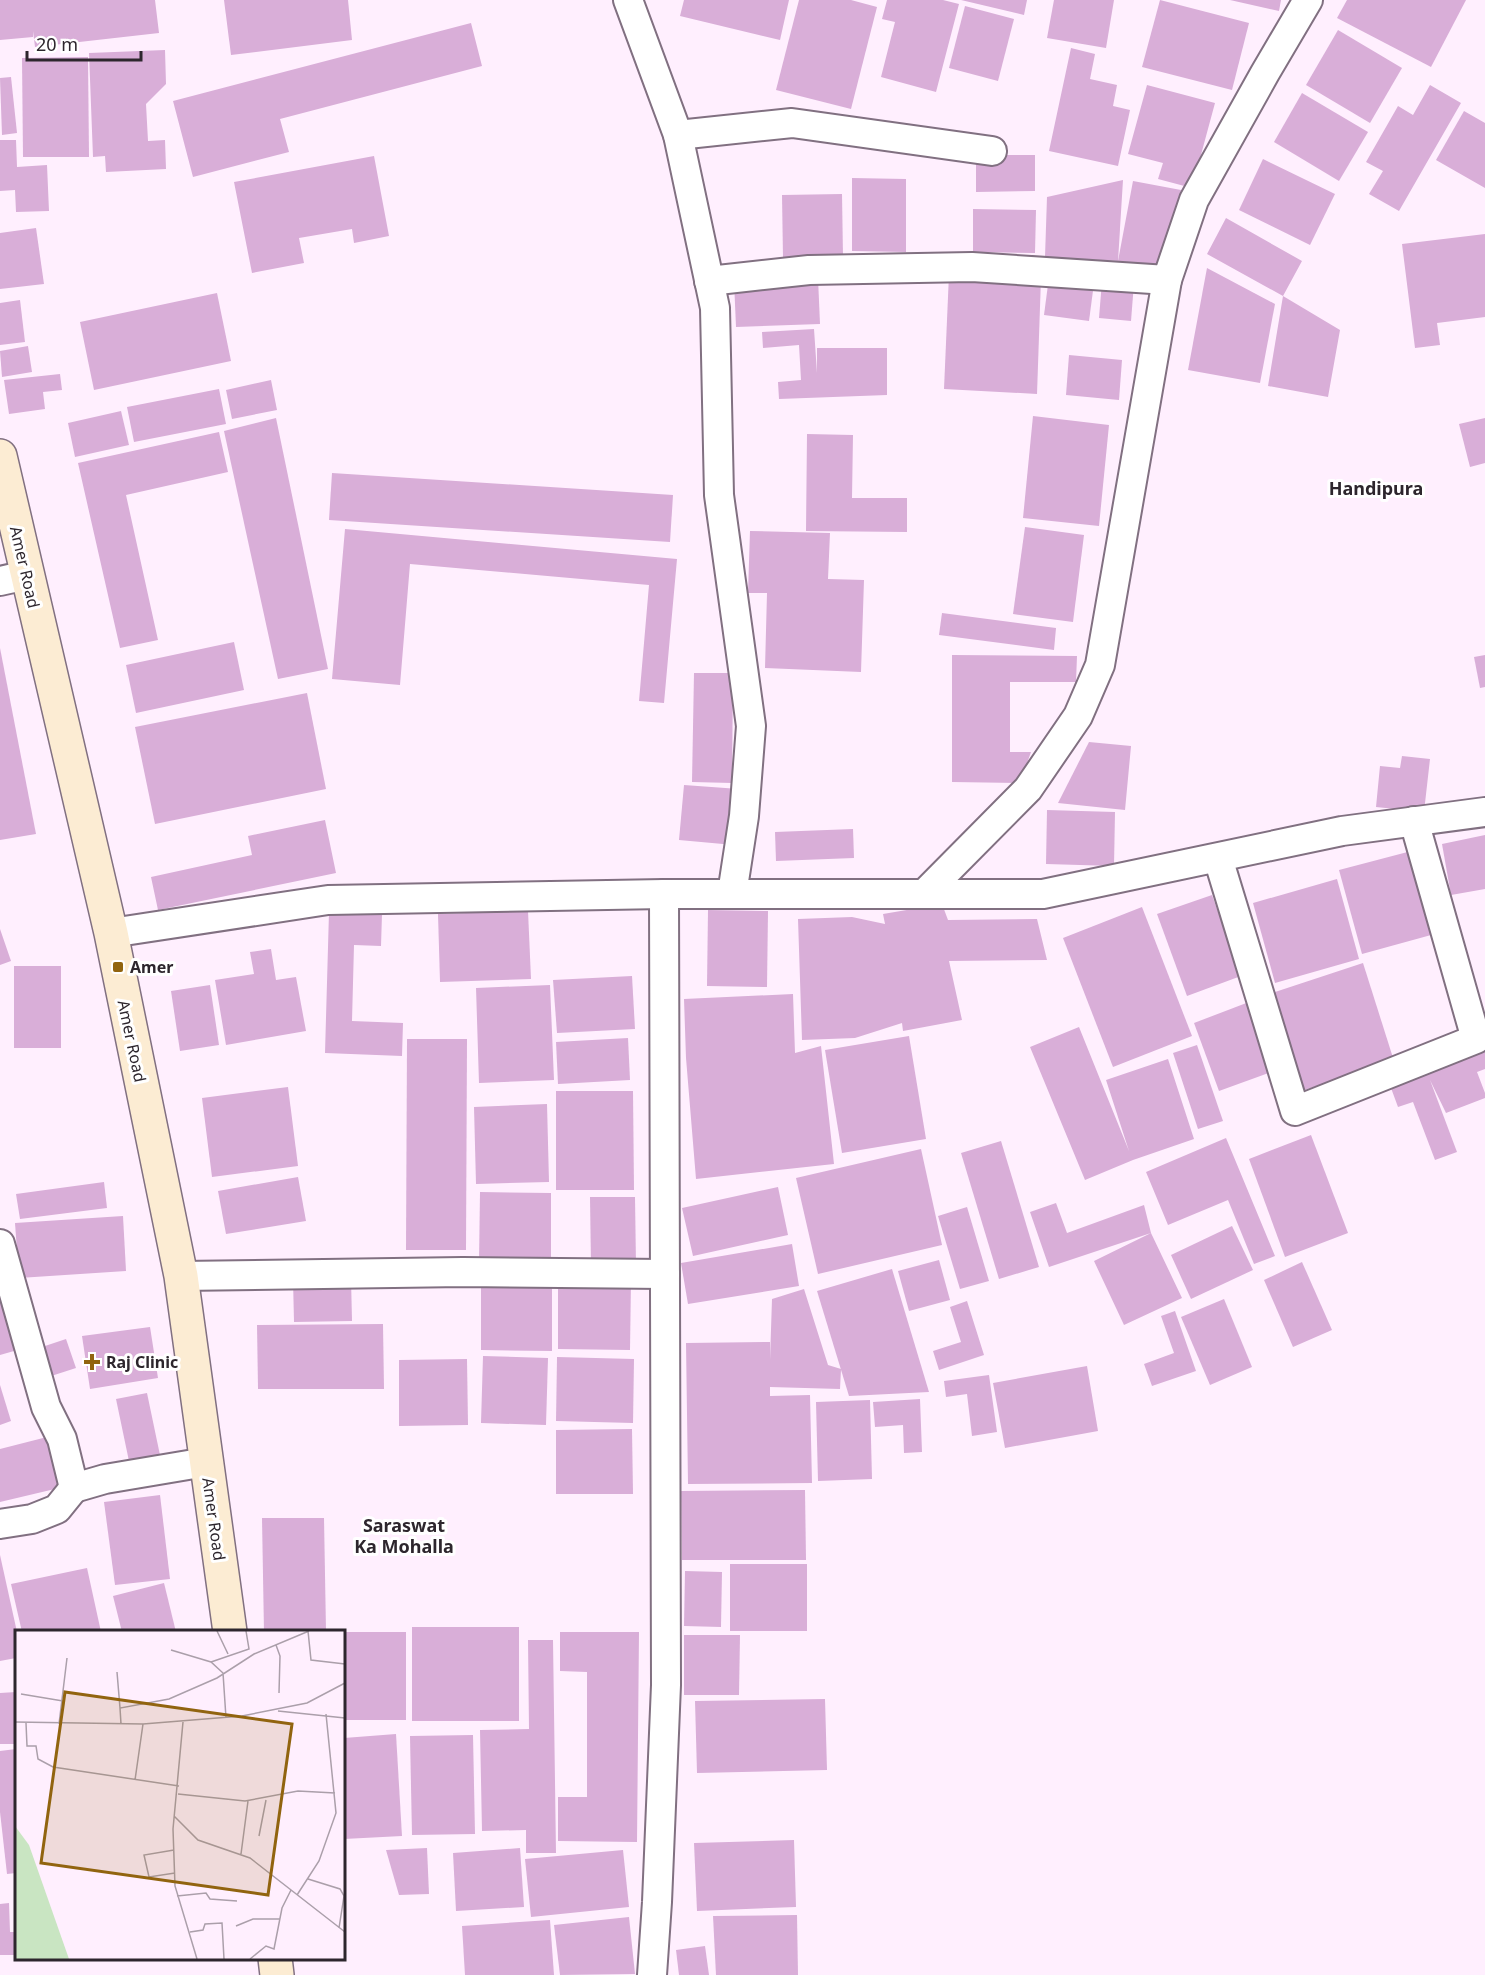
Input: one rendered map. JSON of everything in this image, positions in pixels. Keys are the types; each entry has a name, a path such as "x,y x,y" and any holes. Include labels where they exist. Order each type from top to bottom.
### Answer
{"main road":[{"name":"Amer Road","path":"0,456 14,578 111,933 181,1276 230,1630"},
{"path":"275,1960 277,1975"}],"street":[{"path":"628,0 678,135 715,308 719,495 751,726 744,816 732,894"},
{"path":"924,894 1028,789 1078,716 1100,665 1167,280 1194,200 1264,73 1308,0"},
{"path":"678,135 792,123 992,151"},
{"path":"710,280 808,270 972,267 1167,280"},
{"path":"111,933 328,900 664,894 1043,894 1342,831 1485,812"},
{"path":"1218,858 1295,1112 1476,1039 1414,821"},
{"path":"652,1975 666,1684 664,894"},
{"path":"0,1244 46,1407 62,1439 74,1488"},
{"path":"181,1276 463,1272 665,1274"},
{"path":"0,1524 32,1519 57,1509 74,1488 105,1479 206,1462"}],"building":[{"path":"0,0 155,0 159,33 35,47 33,31 33,37 0,40"},
{"path":"224,0 348,0 352,40 231,55"},
{"path":"684,0 789,0 780,40 680,16"},
{"path":"799,0 851,0 877,7 851,109 776,90"},
{"path":"887,0 943,0 959,4 936,92 881,77 895,22 882,19"},
{"path":"961,0 1027,0 1024,15"},
{"path":"1054,0 1114,0 1106,48 1047,38"},
{"path":"1160,0 1249,23 1232,90 1142,67"},
{"path":"1230,0 1281,0 1279,11"},
{"path":"1347,0 1466,0 1431,67 1337,18"},
{"path":"965,6 1014,19 998,81 949,68"},
{"path":"471,23 482,66 280,119 289,152 193,177 173,101"},
{"path":"1338,30 1402,68 1370,123 1306,85"},
{"path":"1071,48 1095,54 1090,79 1117,85 1113,106 1130,110 1118,166 1049,151"},
{"path":"165,50 166,84 146,104 148,141 165,140 166,169 106,172 105,156 93,157 89,53"},
{"path":"88,57 89,157 23,157 22,58"},
{"path":"11,77 17,133 2,135 0,78"},
{"path":"1147,85 1215,103 1192,188 1158,179 1163,163 1128,154"},
{"path":"1430,85 1461,103 1399,211 1369,194 1383,171 1366,162 1398,106 1413,115"},
{"path":"1302,93 1368,132 1339,181 1274,142"},
{"path":"1464,111 1485,123 1485,188 1436,160"},
{"path":"0,140 16,140 17,167 47,165 49,211 16,212 15,190 0,191"},
{"path":"976,155 1035,155 1035,191 976,192"},
{"path":"374,156 389,236 354,243 352,229 299,238 304,263 252,273 234,182"},
{"path":"1263,159 1335,194 1310,245 1239,210"},
{"path":"852,178 906,179 906,252 852,251"},
{"path":"1123,180 1118,261 1045,257 1047,197"},
{"path":"1133,181 1181,190 1166,271 1118,261"},
{"path":"842,194 843,257 783,258 782,195"},
{"path":"973,209 1036,210 1035,253 973,252"},
{"path":"1226,218 1302,261 1283,296 1207,254"},
{"path":"36,228 44,284 0,289 0,233"},
{"path":"1485,234 1485,317 1437,323 1440,345 1415,348 1402,244"},
{"path":"1207,268 1275,304 1260,383 1188,370"},
{"path":"949,274 1041,278 1037,394 944,389"},
{"path":"1049,277 1094,283 1089,321 1044,315"},
{"path":"818,278 820,324 736,327 734,281"},
{"path":"1102,281 1134,283 1131,321 1099,318"},
{"path":"217,293 231,361 94,390 80,322"},
{"path":"1283,296 1340,330 1328,397 1268,386"},
{"path":"20,300 25,342 0,345 0,303"},
{"path":"814,329 817,373 817,348 887,348 887,395 779,399 778,382 801,380 799,345 763,348 762,332"},
{"path":"28,346 32,372 2,377 0,351"},
{"path":"1069,355 1122,360 1119,400 1066,395"},
{"path":"60,374 62,390 43,392 45,409 9,414 4,380"},
{"path":"271,380 277,410 232,419 226,390"},
{"path":"219,389 226,424 134,442 127,407"},
{"path":"121,411 129,445 75,457 68,423"},
{"path":"1033,416 1109,425 1099,526 1023,518"},
{"path":"276,418 328,669 278,679 224,431"},
{"path":"1485,418 1485,463 1470,467 1459,424"},
{"path":"219,432 228,472 126,495 158,640 120,648 78,463"},
{"path":"807,434 853,435 852,498 907,498 907,532 806,531"},
{"path":"332,473 673,495 670,542 329,520"},
{"path":"1025,527 1084,535 1073,622 1013,614"},
{"path":"345,529 677,559 664,703 639,701 649,585 410,564 400,685 332,679"},
{"path":"750,531 830,533 828,579 864,580 861,672 765,668 767,593 748,593"},
{"path":"942,613 1056,628 1054,650 939,635"},
{"path":"234,642 244,690 136,713 126,665"},
{"path":"0,648 36,834 0,840"},
{"path":"952,655 1077,656 1076,682 1010,682 1010,752 1031,752 1020,783 952,782"},
{"path":"1485,655 1485,687 1480,688 1474,657"},
{"path":"694,673 733,673 732,783 692,782"},
{"path":"307,693 326,789 155,824 135,727"},
{"path":"1089,742 1131,746 1125,810 1058,803"},
{"path":"1402,756 1430,759 1424,812 1376,807 1380,766 1400,768"},
{"path":"684,785 739,789 734,845 679,840"},
{"path":"1047,810 1115,812 1114,866 1046,864"},
{"path":"325,820 336,873 158,910 151,877 252,855 248,836"},
{"path":"853,829 854,858 776,861 775,832"},
{"path":"1485,835 1485,889 1451,895 1442,844"},
{"path":"1419,849 1442,932 1362,954 1339,870"},
{"path":"1337,879 1359,959 1275,983 1253,903"},
{"path":"1212,895 1241,976 1187,996 1157,914"},
{"path":"942,904 948,920 1037,919 1047,960 949,961 962,1020 903,1031 902,1023 855,1038 802,1040 798,919 852,917 885,924 883,914"},
{"path":"1142,907 1192,1036 1113,1067 1063,938"},
{"path":"708,910 768,911 767,987 707,986"},
{"path":"528,911 531,979 440,982 438,914"},
{"path":"329,912 382,914 381,946 354,945 352,1021 403,1023 402,1056 325,1053"},
{"path":"0,929 11,961 0,965"},
{"path":"271,949 276,980 296,977 306,1031 226,1045 215,980 254,974 250,952"},
{"path":"1363,963 1394,1061 1304,1090 1272,993"},
{"path":"14,966 61,966 61,1048 14,1048"},
{"path":"632,976 635,1029 557,1033 553,980"},
{"path":"210,985 219,1045 180,1051 171,991"},
{"path":"550,985 554,1080 479,1083 476,988"},
{"path":"793,994 795,1053 821,1046 834,1164 696,1179 686,1058 684,999"},
{"path":"1249,1002 1274,1071 1219,1091 1194,1023"},
{"path":"1079,1027 1129,1151 1106,1080 1168,1059 1194,1139 1133,1160 1085,1180 1030,1047"},
{"path":"909,1036 926,1139 842,1153 825,1050"},
{"path":"628,1038 630,1080 558,1084 556,1042"},
{"path":"407,1039 467,1039 466,1250 406,1250"},
{"path":"1197,1045 1223,1121 1198,1129 1173,1053"},
{"path":"1485,1051 1485,1069 1477,1072 1485,1098 1446,1113 1430,1080 1457,1152 1435,1160 1413,1102 1398,1107 1391,1088"},
{"path":"288,1087 298,1166 212,1177 202,1098"},
{"path":"556,1091 633,1091 634,1190 556,1190"},
{"path":"547,1104 549,1182 476,1184 474,1107"},
{"path":"1311,1135 1348,1233 1285,1257 1249,1159"},
{"path":"1226,1138 1275,1256 1254,1264 1228,1200 1168,1225 1146,1172"},
{"path":"1001,1141 1039,1267 999,1279 961,1153"},
{"path":"921,1149 942,1245 818,1274 796,1178"},
{"path":"298,1177 306,1221 226,1234 218,1191"},
{"path":"104,1182 107,1208 20,1219 16,1194"},
{"path":"778,1187 788,1235 693,1256 682,1208"},
{"path":"480,1192 551,1193 551,1264 479,1263"},
{"path":"590,1197 635,1197 636,1266 591,1266"},
{"path":"1056,1203 1067,1233 1144,1205 1151,1233 1049,1267 1030,1212"},
{"path":"967,1207 989,1281 960,1289 938,1216"},
{"path":"123,1216 126,1271 19,1278 15,1223"},
{"path":"1232,1226 1253,1270 1191,1299 1171,1255"},
{"path":"1151,1233 1182,1298 1124,1325 1094,1261"},
{"path":"792,1244 799,1286 688,1304 681,1263"},
{"path":"939,1260 950,1300 909,1311 898,1271"},
{"path":"1302,1262 1332,1330 1293,1347 1264,1280"},
{"path":"892,1269 929,1392 849,1396 817,1291"},
{"path":"351,1278 352,1321 294,1322 293,1279"},
{"path":"481,1278 552,1278 552,1351 481,1350"},
{"path":"558,1278 631,1279 630,1350 558,1349"},
{"path":"0,1283 21,1349 0,1355"},
{"path":"804,1289 828,1365 841,1369 840,1389 770,1387 770,1396 810,1395 812,1483 688,1484 686,1343 770,1342 770,1360 772,1299"},
{"path":"1224,1299 1252,1367 1210,1385 1181,1317"},
{"path":"967,1301 984,1355 939,1370 933,1351 961,1342 950,1307"},
{"path":"1175,1311 1196,1371 1152,1386 1144,1364 1174,1353 1161,1316"},
{"path":"383,1324 384,1389 258,1389 257,1325"},
{"path":"150,1327 158,1378 90,1389 82,1336"},
{"path":"66,1339 76,1368 45,1378 36,1349"},
{"path":"483,1356 548,1358 546,1425 481,1423"},
{"path":"557,1357 634,1359 633,1423 556,1421"},
{"path":"467,1359 468,1425 399,1426 399,1360"},
{"path":"1087,1366 1098,1431 1005,1448 993,1383"},
{"path":"989,1375 997,1432 972,1436 967,1394 946,1397 944,1381"},
{"path":"0,1385 11,1421 0,1425"},
{"path":"147,1393 161,1460 130,1466 116,1399"},
{"path":"920,1399 922,1452 904,1453 903,1425 875,1427 873,1402"},
{"path":"870,1400 872,1479 818,1481 816,1402"},
{"path":"632,1429 633,1494 556,1494 556,1430"},
{"path":"47,1437 59,1488 0,1502 0,1449"},
{"path":"805,1490 806,1560 682,1560 681,1491"},
{"path":"160,1495 170,1579 115,1585 104,1502"},
{"path":"262,1518 324,1518 326,1630 264,1630"},
{"path":"0,1555 17,1630 15,1658 0,1661"},
{"path":"730,1564 807,1564 807,1631 730,1631"},
{"path":"87,1568 101,1630 22,1630 11,1584"},
{"path":"685,1571 722,1572 721,1627 684,1626"},
{"path":"164,1583 176,1630 122,1630 113,1596"},
{"path":"412,1627 519,1627 519,1721 412,1721"},
{"path":"345,1632 406,1632 406,1720 345,1720"},
{"path":"560,1632 639,1632 637,1842 558,1841 558,1797 587,1797 587,1672 560,1671"},
{"path":"684,1635 740,1635 739,1695 684,1695"},
{"path":"528,1640 553,1640 556,1853 526,1853 526,1830 482,1831 480,1730 529,1729"},
{"path":"15,1692 15,1744 0,1744 0,1693"},
{"path":"825,1699 827,1770 697,1773 695,1701"},
{"path":"396,1734 402,1836 345,1839 345,1738"},
{"path":"473,1735 475,1834 412,1835 410,1736"},
{"path":"15,1749 15,1873 7,1874 0,1812 0,1751"},
{"path":"794,1840 796,1907 697,1911 694,1843"},
{"path":"427,1848 429,1894 399,1895 386,1850"},
{"path":"520,1848 524,1907 456,1911 453,1853"},
{"path":"623,1850 629,1907 531,1917 525,1859"},
{"path":"9,1903 10,1932 15,1932 15,1955 0,1955 0,1904"},
{"path":"797,1915 798,1975 716,1975 713,1916"},
{"path":"629,1917 635,1974 560,1975 554,1925"},
{"path":"550,1920 554,1975 465,1975 462,1926"},
{"path":"705,1946 709,1975 679,1975 676,1950"}],"place":[{"name":"Amer","path":"118,967"},
{"name":"Raj Clinic","path":"92,1362"}],"district":[{"name":"Handipura","path":"1376,488"},
{"name":"Saraswat Ka Mohalla","path":"404,1535"}]}
